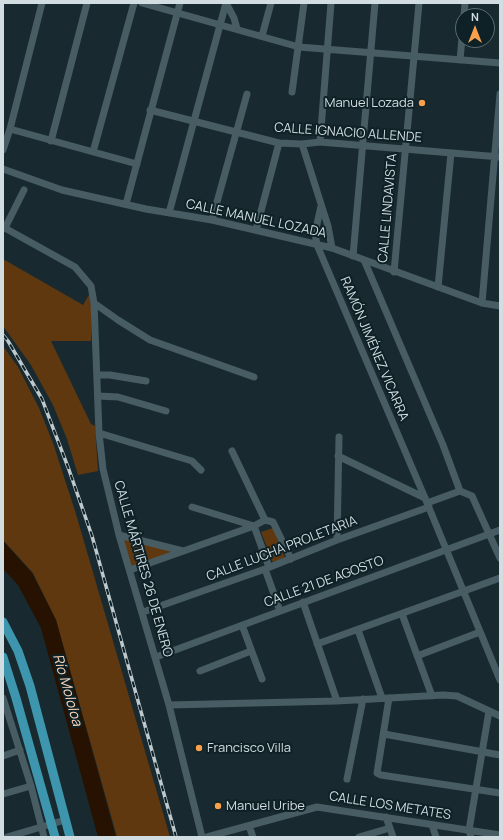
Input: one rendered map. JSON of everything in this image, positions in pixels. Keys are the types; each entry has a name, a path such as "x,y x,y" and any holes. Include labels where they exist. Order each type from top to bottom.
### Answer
{"main road":[{"path":"3,622 18,652 30,686 70,837"},
{"path":"3,657 55,837"}],"street":[{"path":"3,150 10,129 42,3"},
{"path":"51,141 88,3"},
{"path":"93,152 134,3"},
{"path":"142,3 299,47 500,62"},
{"path":"126,204 150,110 180,3"},
{"path":"169,213 226,3"},
{"path":"226,3 237,29"},
{"path":"262,36 271,3"},
{"path":"292,92 304,3"},
{"path":"320,142 331,3"},
{"path":"353,256 375,3"},
{"name":"CALLE LINDAVISTA","path":"394,272 419,3"},
{"path":"460,60 461,48"},
{"path":"212,220 247,94"},
{"path":"482,303 497,157 500,94"},
{"name":"CALLE IGNACIO ALLENDE","path":"150,110 279,143 302,144 320,142 497,157"},
{"path":"10,129 137,164"},
{"path":"256,230 279,143"},
{"path":"302,144 328,226 332,248"},
{"path":"438,287 451,153"},
{"name":"CALLE MANUEL LOZADA","path":"3,169 62,190 169,213 212,220 332,248 482,303 500,306"},
{"path":"4,227 24,190"},
{"name":"RAMÓN JIMÉNEZ VICARRA","path":"321,206 315,233 317,245 427,502 500,680"},
{"name":"CALLE MÁRTIRES 26 DE ENERO","path":"4,227 75,267 91,286 94,303 99,433 103,469 119,535 143,612 169,705 202,837"},
{"path":"364,260 460,491 472,496 500,558"},
{"path":"94,303 150,340 254,377"},
{"path":"97,375 110,374 146,381"},
{"path":"98,396 118,397 166,412"},
{"path":"99,433 192,461 201,470"},
{"path":"337,540 339,437"},
{"path":"232,451 265,520"},
{"path":"338,456 427,502"},
{"name":"CALLE LUCHA PROLETARIA","path":"143,612 291,559 427,502 460,491"},
{"path":"192,507 254,526"},
{"path":"130,570 254,526 265,520 273,522 291,559"},
{"path":"254,526 280,611"},
{"name":"CALLE 21 DE AGOSTO","path":"156,657 500,530"},
{"path":"119,535 184,551"},
{"path":"317,644 500,578"},
{"path":"303,602 337,701"},
{"path":"402,614 432,696"},
{"path":"242,625 262,679"},
{"path":"358,630 386,698 384,734 377,773 381,775 500,793"},
{"path":"417,656 480,632"},
{"path":"200,671 251,651"},
{"path":"169,705 337,701 457,696 500,716"},
{"path":"3,698 6,715 20,750 31,786 44,837"},
{"path":"347,779 363,699"},
{"path":"470,834 489,711"},
{"path":"384,734 500,755"},
{"path":"3,756 20,750"},
{"path":"3,794 31,786"},
{"name":"CALLE LOS METATES","path":"207,837 317,807 432,825 470,834 500,836"},
{"path":"386,817 393,837"},
{"path":"7,837 19,835 65,820"},
{"path":"432,825 436,837"},
{"path":"249,826 253,837"},
{"path":"359,837 390,828"}],"shaded area":[{"path":"3,259 83,305 90,293 92,312 91,341 51,341 91,424 95,426 98,471 78,475 67,439 53,405 31,365 3,326"},
{"path":"3,346 18,367 39,408 53,443 76,514 170,837 117,837 56,620 33,573 3,540"},
{"path":"273,528 285,558 273,563 261,532"},
{"path":"119,535 184,551 130,570"}],"water":[{"name":"Río Mololoa","path":"3,541 32,573 56,620 116,837 98,837 41,628 18,585 3,569"}],"railway":[{"path":"3,335 42,399 92,536 176,837"}],"place":[{"name":"Manuel Lozada","path":"422,103"},
{"name":"Francisco Villa","path":"199,748"},
{"name":"Manuel Uribe","path":"218,806"}]}
